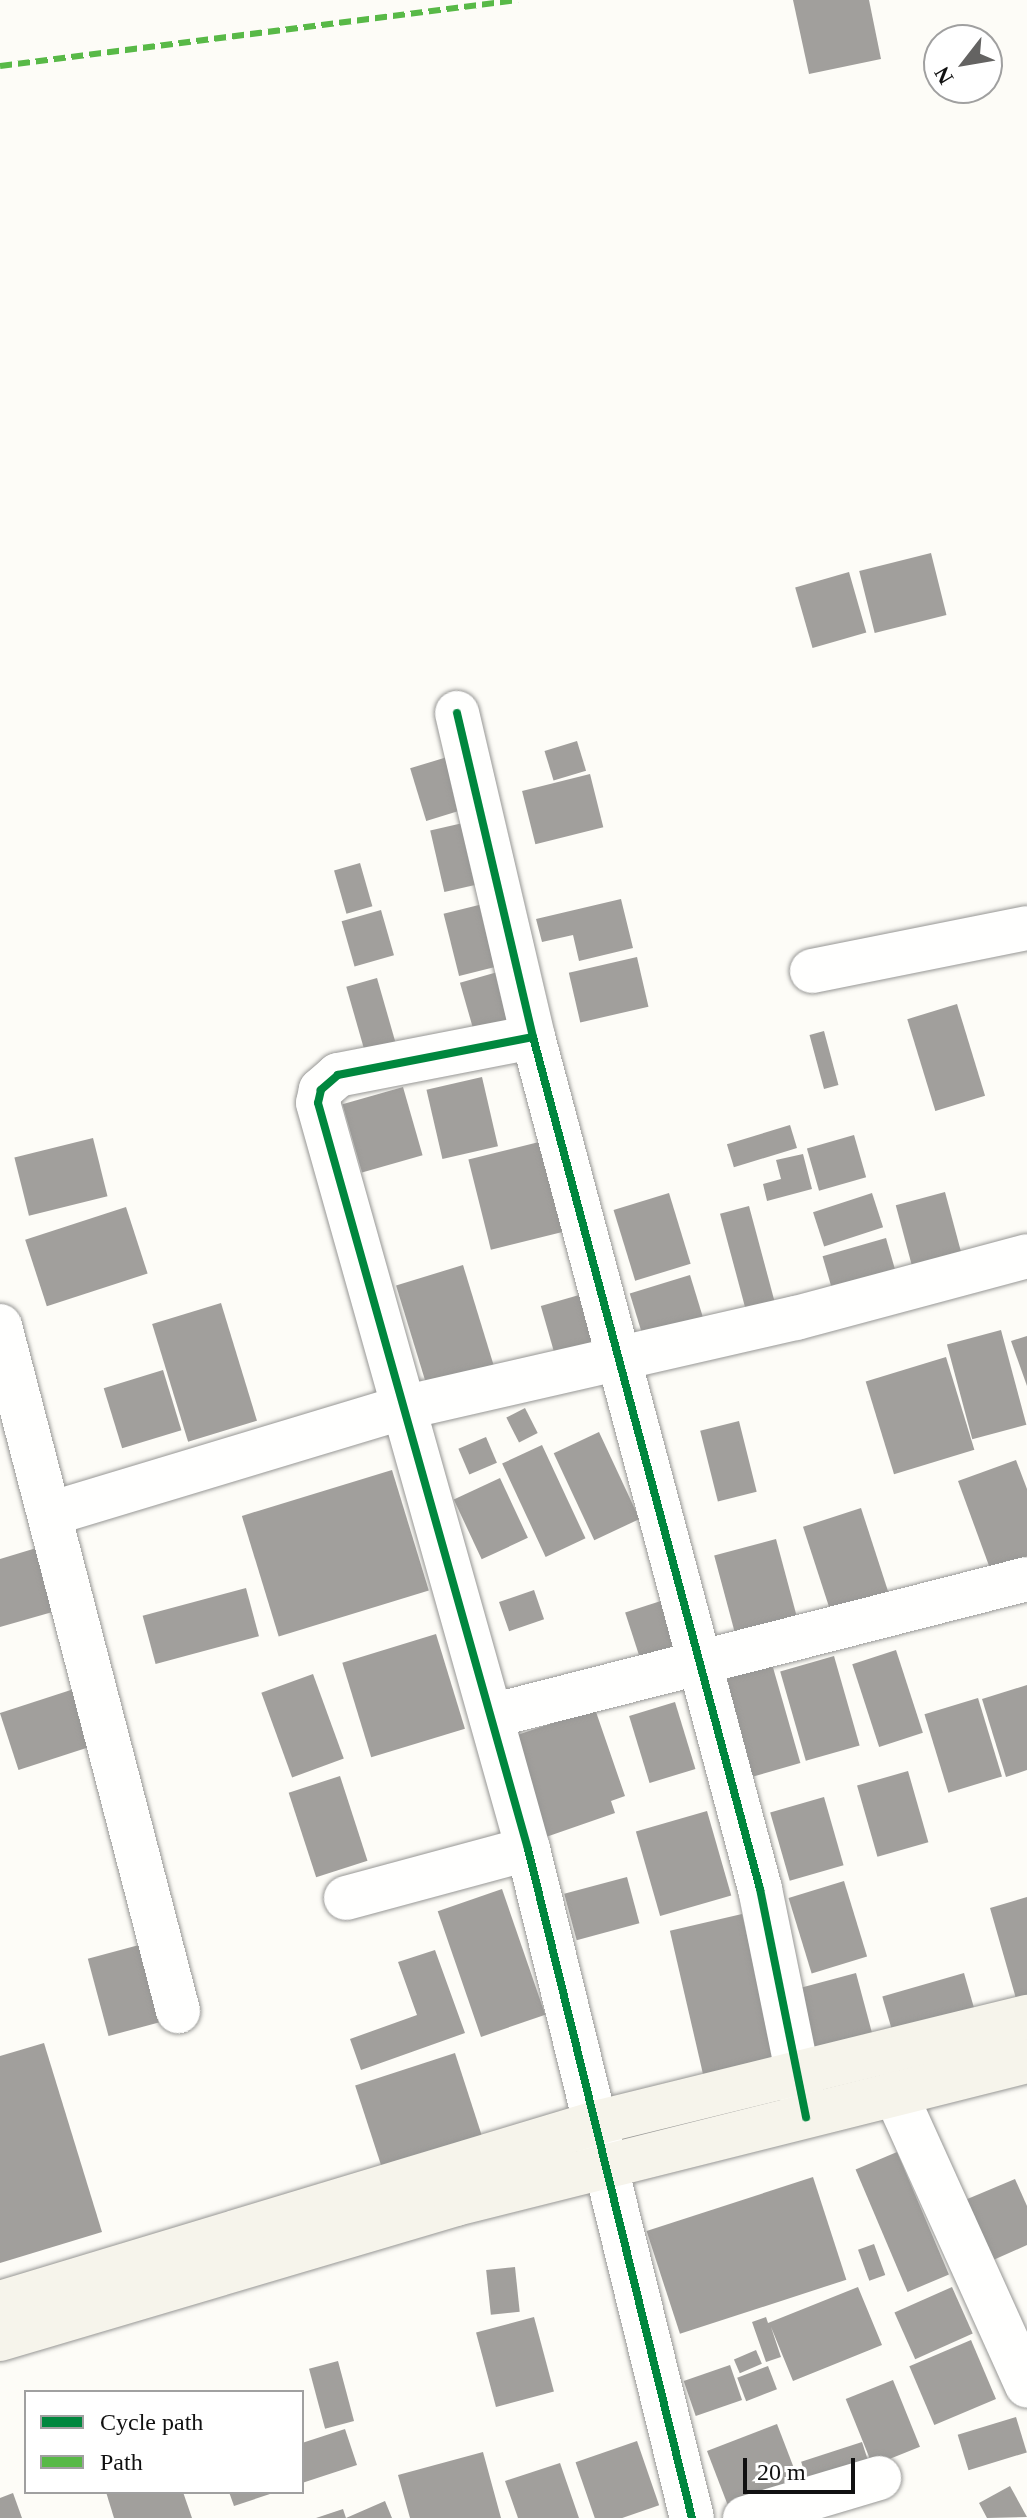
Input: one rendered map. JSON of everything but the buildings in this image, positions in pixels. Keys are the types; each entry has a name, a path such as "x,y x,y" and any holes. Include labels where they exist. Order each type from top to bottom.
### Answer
{"main road":[{"path":"0,2303 599,2122 1027,2017"},
{"path":"0,2339 456,2204 610,2168 1027,2061"}],"street":[{"path":"457,713 533,1037 616,1358 760,1889 806,2117"},
{"path":"812,971 1027,928"},
{"path":"533,1037 338,1075 321,1090 323,1143 528,1849 599,2122 692,2518"},
{"path":"53,1513 398,1409 1027,1256"},
{"path":"0,1326 53,1513 178,2011"},
{"path":"491,1716 702,1666 1027,1579"},
{"path":"346,1898 528,1849"},
{"path":"895,2093 1027,2386"},
{"path":"745,2518 879,2478"}],"marked path":[{"path":"0,66 518,0"}],"cycle path":[{"path":"457,713 533,1037 760,1889 806,2117"},
{"path":"533,1037 338,1075 321,1090 318,1103 528,1849 692,2518"}]}
